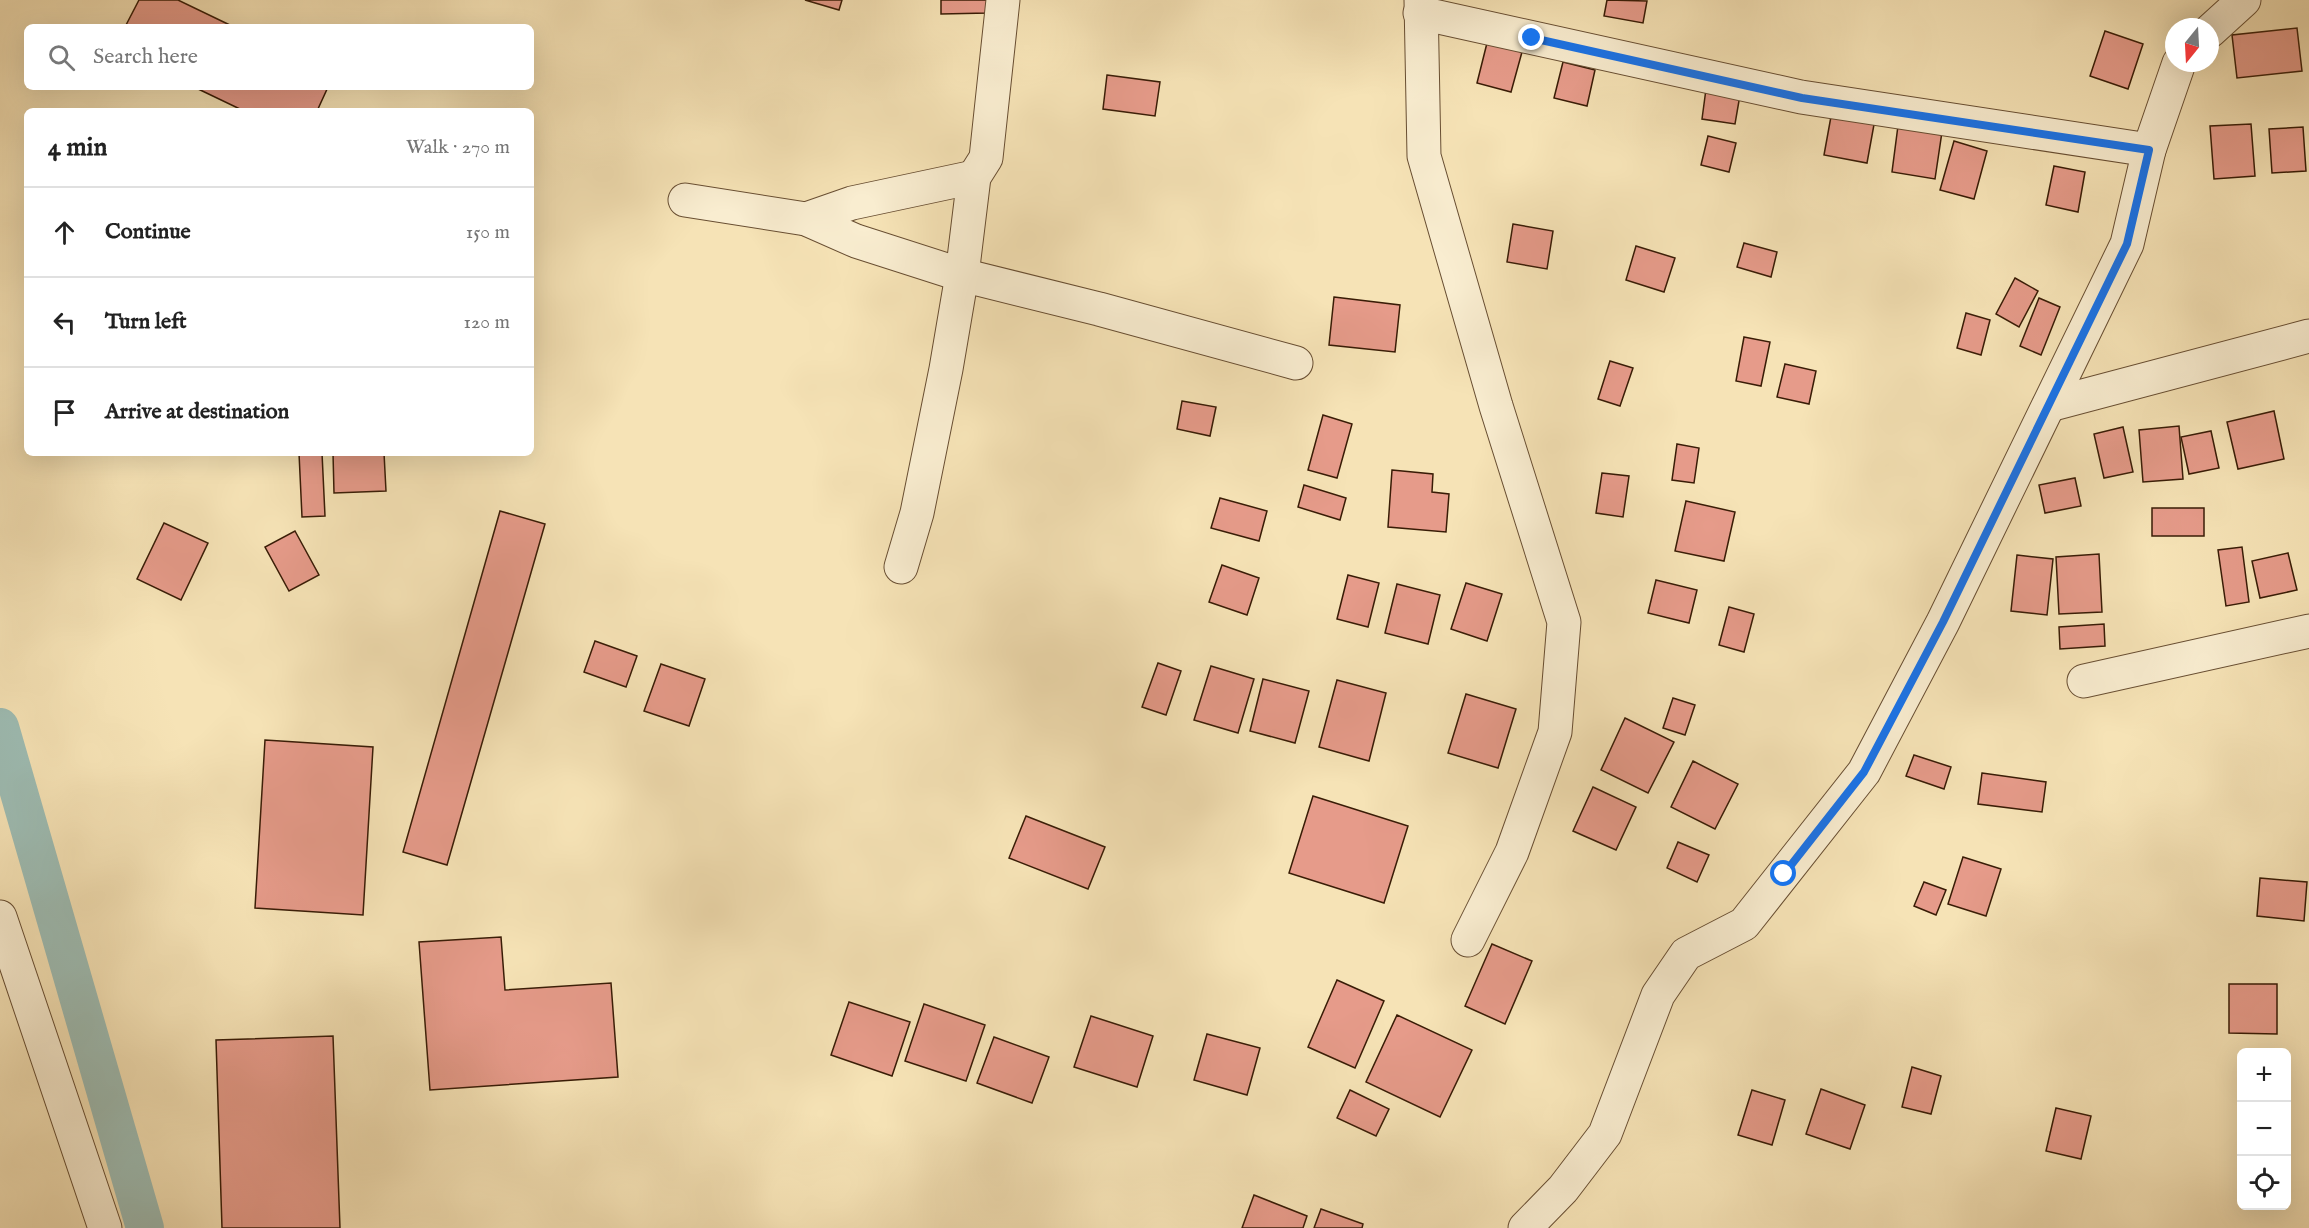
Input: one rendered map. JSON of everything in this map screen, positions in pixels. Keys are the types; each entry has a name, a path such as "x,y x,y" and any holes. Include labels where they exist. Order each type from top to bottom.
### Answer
{"street":[{"path":"901,567 917,513 962,275 974,177 987,158 1003,0"},
{"path":"2219,23 2244,0"},
{"path":"1468,940 1512,852 1555,732 1564,622 1496,406 1424,156 1421,6 1802,98 2149,150"},
{"path":"1525,1228 1563,1189 1605,1134 1658,994 1686,954 1744,924 1864,772 1943,622 2127,244 2149,150 2176,72"},
{"path":"806,219 852,203 974,177"},
{"path":"685,200 806,219 896,255 962,275 1099,309 1296,363"},
{"path":"2049,405 2309,336"},
{"path":"2084,681 2309,631"},
{"path":"0,917 105,1228"}],"building":[{"path":"139,0 178,0 228,24 127,24"},
{"path":"805,0 842,0 839,10"},
{"path":"941,0 987,0 988,13 941,14"},
{"path":"1607,0 1647,1 1643,23 1604,16"},
{"path":"2297,28 2302,71 2237,78 2232,35"},
{"path":"2105,31 2143,44 2128,89 2090,76"},
{"path":"1487,43 1522,52 1511,92 1477,83"},
{"path":"1563,62 1595,70 1587,106 1554,98"},
{"path":"1107,75 1160,82 1155,116 1103,109"},
{"path":"1706,89 1740,95 1735,124 1702,119"},
{"path":"200,90 327,90 318,108 238,108"},
{"path":"1832,111 1875,119 1867,163 1824,155"},
{"path":"1899,118 1943,125 1935,179 1892,172"},
{"path":"2251,124 2255,176 2214,179 2210,126"},
{"path":"2303,127 2306,171 2272,173 2269,129"},
{"path":"1708,136 1736,143 1729,172 1701,165"},
{"path":"1954,141 1987,151 1974,199 1940,190"},
{"path":"2054,166 2085,172 2078,212 2046,205"},
{"path":"1513,224 1553,231 1547,269 1507,262"},
{"path":"1744,243 1777,252 1771,277 1737,267"},
{"path":"1636,246 1675,258 1664,292 1626,280"},
{"path":"2015,278 2038,291 2019,327 1996,314"},
{"path":"1334,297 1400,305 1395,352 1329,345"},
{"path":"2039,298 2060,307 2041,355 2020,346"},
{"path":"1966,313 1990,320 1981,355 1957,348"},
{"path":"1744,337 1770,342 1761,386 1736,381"},
{"path":"1610,361 1633,368 1620,406 1598,399"},
{"path":"1785,364 1816,371 1809,404 1777,397"},
{"path":"1182,401 1216,407 1210,436 1177,429"},
{"path":"2274,411 2284,459 2238,469 2227,422"},
{"path":"1323,415 1352,424 1337,478 1308,470"},
{"path":"2179,426 2183,479 2143,482 2139,430"},
{"path":"2123,427 2133,472 2104,478 2094,434"},
{"path":"2211,431 2219,468 2189,474 2181,437"},
{"path":"1677,444 1699,448 1694,483 1672,480"},
{"path":"299,456 322,456 325,516 302,517"},
{"path":"333,456 384,456 386,491 334,493"},
{"path":"1392,470 1433,474 1432,492 1449,494 1446,532 1388,527"},
{"path":"1602,473 1629,476 1623,517 1596,513"},
{"path":"2075,478 2081,506 2045,513 2039,485"},
{"path":"1304,485 1346,498 1340,520 1298,507"},
{"path":"1220,498 1267,511 1259,541 1211,528"},
{"path":"1686,501 1735,512 1724,561 1675,551"},
{"path":"2152,508 2204,508 2204,536 2152,536"},
{"path":"500,511 545,524 447,865 403,852"},
{"path":"164,523 208,543 181,600 137,579"},
{"path":"295,531 319,575 289,591 265,547"},
{"path":"2242,547 2249,602 2226,606 2218,550"},
{"path":"2288,553 2297,590 2260,598 2252,561"},
{"path":"2099,554 2102,612 2059,614 2056,557"},
{"path":"2017,555 2053,559 2047,615 2011,611"},
{"path":"1222,565 1259,578 1247,615 1209,602"},
{"path":"1348,575 1379,583 1368,627 1337,619"},
{"path":"1656,580 1697,590 1689,623 1648,613"},
{"path":"1466,583 1502,594 1487,641 1451,629"},
{"path":"1397,584 1440,595 1428,644 1385,633"},
{"path":"1729,607 1754,614 1744,652 1719,645"},
{"path":"2104,624 2105,646 2060,649 2059,627"},
{"path":"595,641 637,656 626,687 584,672"},
{"path":"1158,663 1181,671 1166,715 1142,707"},
{"path":"661,664 705,679 689,726 644,711"},
{"path":"1211,666 1254,679 1238,733 1194,720"},
{"path":"1263,679 1309,691 1295,743 1250,731"},
{"path":"1337,680 1386,693 1369,761 1319,747"},
{"path":"1466,694 1516,709 1498,768 1448,753"},
{"path":"1673,698 1695,705 1685,735 1663,728"},
{"path":"1625,718 1674,742 1648,793 1601,770"},
{"path":"265,740 373,747 363,915 255,908"},
{"path":"1914,755 1951,767 1944,789 1906,776"},
{"path":"1693,761 1738,784 1715,829 1671,807"},
{"path":"1982,773 2046,782 2042,812 1978,804"},
{"path":"1593,787 1636,807 1616,850 1573,831"},
{"path":"1313,796 1408,826 1384,903 1289,873"},
{"path":"1026,816 1105,847 1088,889 1009,858"},
{"path":"1678,842 1709,855 1697,882 1667,868"},
{"path":"1963,857 2001,869 1986,916 1948,904"},
{"path":"2260,878 2307,882 2304,921 2257,916"},
{"path":"1924,882 1946,890 1936,915 1914,906"},
{"path":"501,937 505,990 611,983 618,1077 430,1090 419,942"},
{"path":"1492,944 1532,961 1505,1024 1465,1006"},
{"path":"1337,980 1384,1001 1355,1068 1308,1047"},
{"path":"2229,984 2277,984 2277,1034 2229,1033"},
{"path":"849,1002 910,1022 892,1076 831,1055"},
{"path":"924,1004 985,1025 966,1081 905,1061"},
{"path":"1397,1015 1472,1050 1440,1117 1366,1082"},
{"path":"1091,1016 1153,1036 1137,1087 1074,1067"},
{"path":"1207,1034 1260,1048 1247,1095 1194,1080"},
{"path":"333,1036 340,1228 222,1228 216,1040"},
{"path":"994,1037 1049,1057 1032,1103 977,1083"},
{"path":"1912,1067 1941,1076 1931,1114 1902,1107"},
{"path":"1821,1089 1865,1105 1850,1149 1806,1134"},
{"path":"1350,1090 1389,1109 1376,1136 1337,1118"},
{"path":"1752,1090 1785,1100 1772,1145 1738,1135"},
{"path":"2056,1108 2091,1116 2081,1159 2046,1151"},
{"path":"1254,1195 1307,1216 1303,1228 1242,1228"},
{"path":"1321,1209 1363,1224 1362,1228 1314,1228"}],"waterway":[{"path":"0,727 145,1228"}],"route":[{"path":"1532,38 1802,98 2149,150 2127,244 1943,622 1864,772 1784,874"}]}
